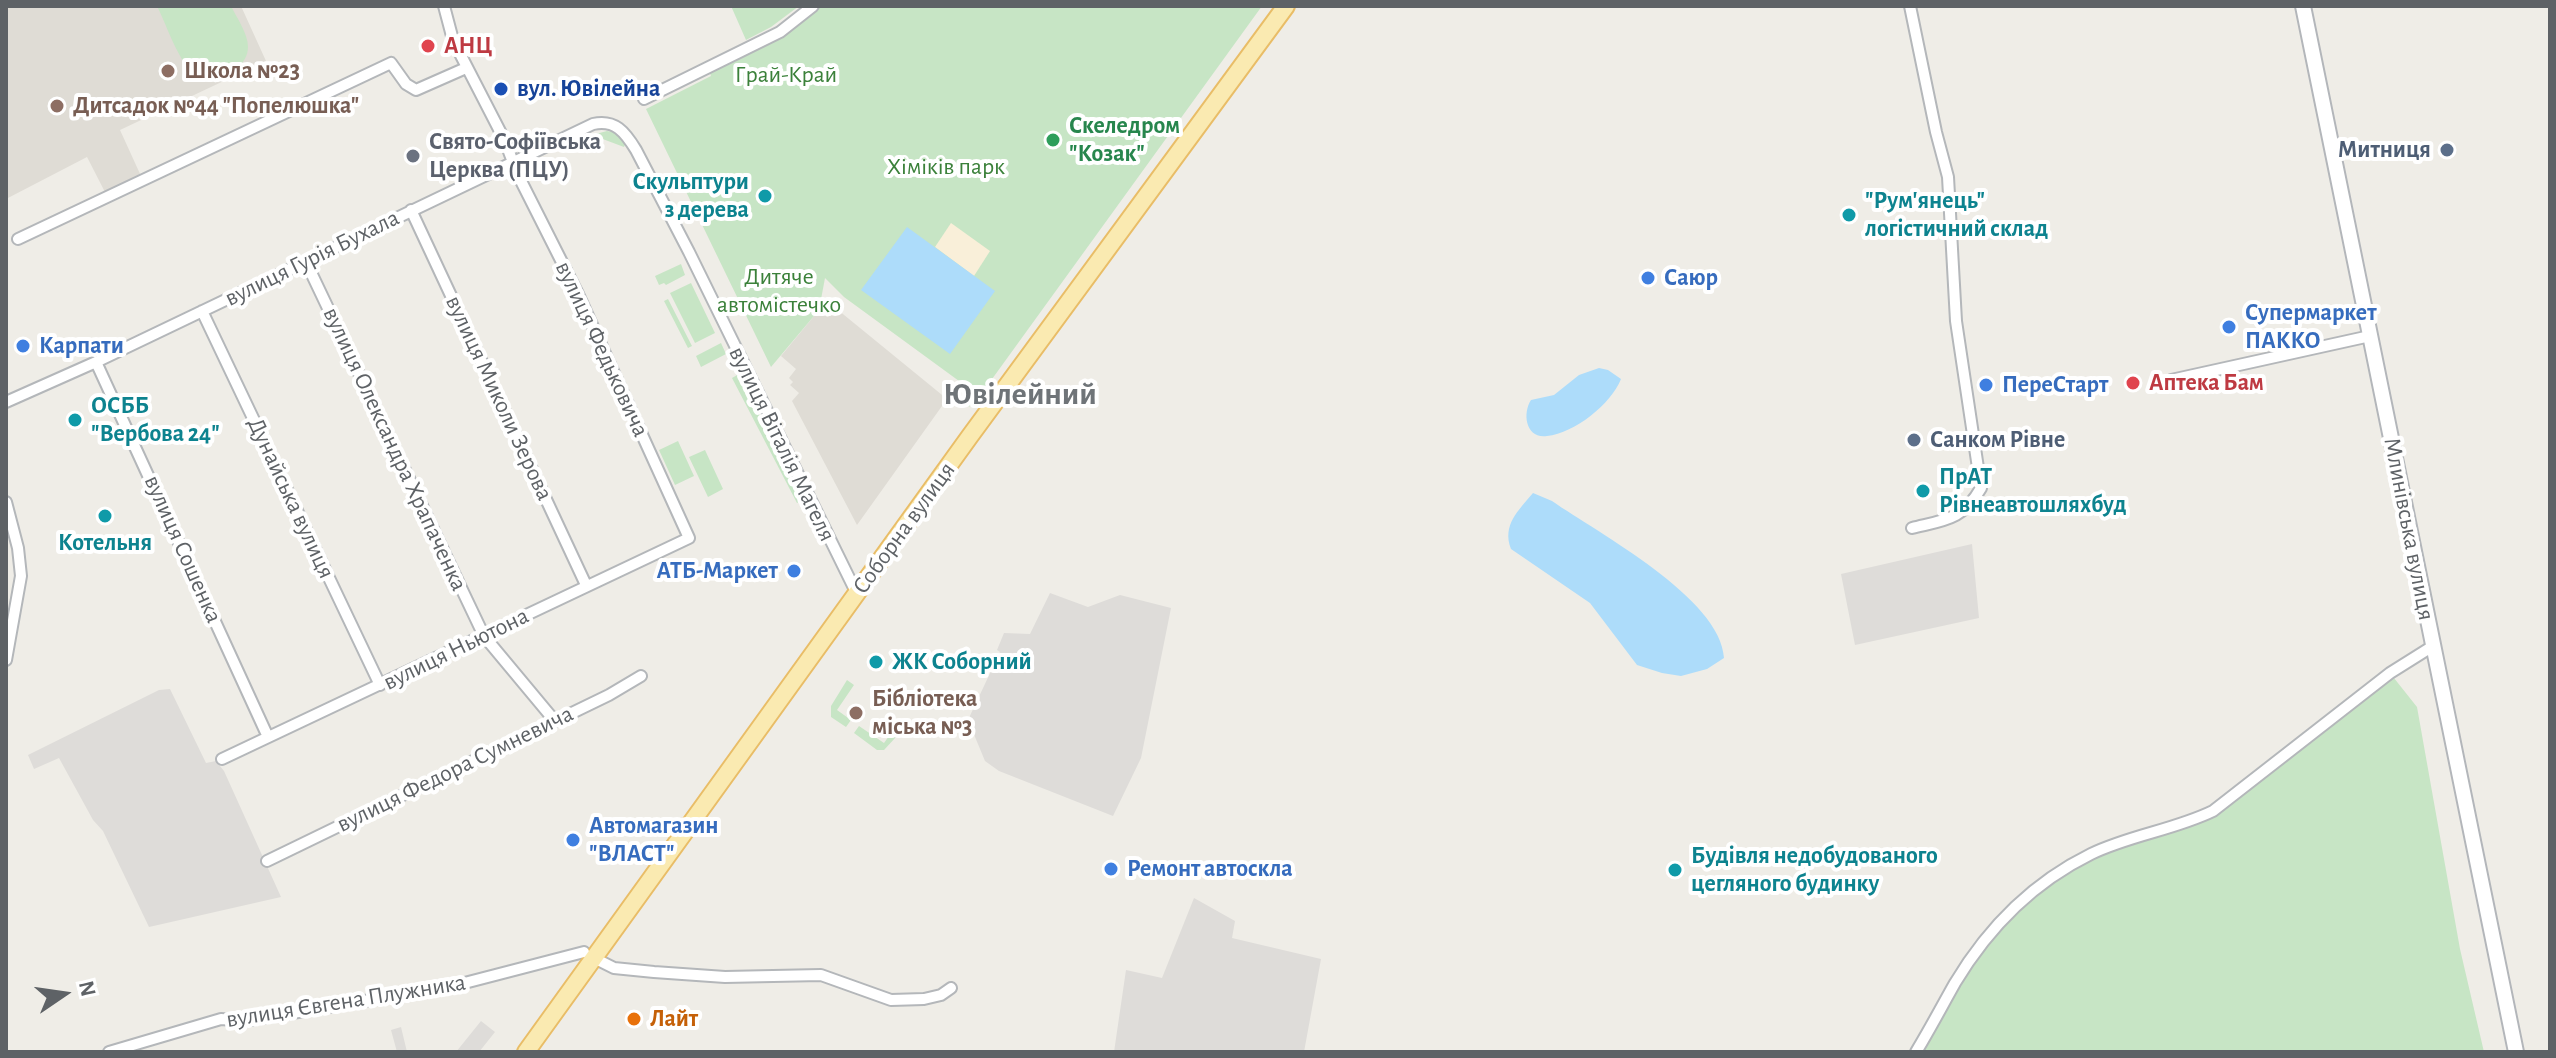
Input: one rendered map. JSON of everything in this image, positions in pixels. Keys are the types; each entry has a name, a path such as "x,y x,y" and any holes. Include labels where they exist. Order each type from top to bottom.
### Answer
{"main road":[{"name":"Соборна вулиця","path":"526,1052 589,955 1286,6"},
{"name":"Млинівська вулиця","path":"2303,6 2516,1052"}],"street":[{"path":"444,6 453,40 513,162"},
{"path":"644,99 780,32 813,6"},
{"path":"1910,6 1948,177 1956,321 1981,488 1973,503 1958,516 1912,528"},
{"path":"18,239 391,63 406,84 416,90 466,68"},
{"name":"вулиця Гурія Бухала","path":"6,402 593,124 604,121 617,127"},
{"name":"вулиця Віталія Магеля","path":"617,127 636,150 689,252 857,594"},
{"name":"вулиця Федьковича","path":"513,162 578,294 689,538"},
{"name":"вулиця Миколи Зерова","path":"411,210 586,585"},
{"name":"вулиця Олександра Храпаченка","path":"306,262 484,636 554,720"},
{"name":"Дунайська вулиця","path":"202,311 380,685"},
{"path":"2171,380 2370,336"},
{"name":"вулиця Сошенка","path":"96,362 268,737"},
{"path":"6,502 18,548 21,576 6,660"},
{"name":"вулиця Ньютона","path":"222,759 689,538"},
{"path":"1916,1052 1956,981 1997,926 2030,892 2093,853 2189,823 2213,811 2390,673 2433,646"},
{"name":"вулиця Федора Сумневича","path":"267,861 609,695 641,676"},
{"path":"589,955 614,968 654,972 725,977 821,975 891,1000 924,999 941,995 951,988"},
{"name":"вулиця Євгена Плужника","path":"109,1052 221,1019 244,1021 449,987 589,955"}],"shaded area":[{"path":"6,6 241,6 266,61 120,130 141,176 106,194 87,157 6,199"},
{"path":"819,310 827,317 838,310 947,399 857,525 792,401 799,393 790,385 793,382 789,378 796,369 781,356"},
{"path":"1972,544 1979,618 1855,645 1841,574"},
{"path":"1050,593 1088,607 1120,595 1171,608 1141,758 1113,816 999,771 985,761 968,720 1000,652 997,650 1004,633 1030,634"},
{"path":"170,689 206,763 216,761 224,771 281,897 149,927 103,831 93,820 59,758 34,769 28,755 159,690"},
{"path":"1194,898 1235,921 1232,938 1321,959 1304,1052 1114,1052 1126,970 1162,978"},
{"path":"481,1021 495,1032 479,1052 456,1052"},
{"path":"401,1027 407,1052 397,1052 391,1030"}],"green space":[{"path":"157,6 231,6 246,37 246,56 234,70 225,74 205,77 196,74 180,55"},
{"path":"731,6 799,6 771,27 746,40"},
{"name":"Хіміків парк","path":"813,6 1262,6 969,407 959,381 844,297 825,278 819,310 771,367 646,109 711,76 708,68 780,32"},
{"path":"607,131 617,133 626,142 624,147 592,135"},
{"path":"681,264 685,275 666,285 659,285 655,276"},
{"path":"691,283 715,333 695,343 670,293"},
{"path":"668,299 692,346 688,348 664,301"},
{"path":"721,343 726,354 701,367 696,356"},
{"path":"739,374 802,501 797,503 732,378"},
{"path":"678,441 694,476 675,485 659,450"},
{"path":"705,450 723,489 708,497 689,457"},
{"path":"2390,673 2417,707 2460,949 2484,1052 1916,1052 1956,981 2030,892 2093,853 2189,823"},
{"path":"847,680 854,685 837,710 851,720 846,727 831,717 831,706"},
{"path":"901,719 908,724 884,750 877,750 854,733 859,726 884,743"}],"sand":[{"path":"951,223 990,251 974,276 935,247"}],"water":[{"path":"907,227 995,291 950,354 861,290"},
{"path":"1599,368 1621,379 1609,398 1591,416 1558,434 1540,436 1530,430 1527,412 1531,400 1554,395 1579,375"},
{"path":"1533,493 1552,501 1626,549 1680,590 1718,635 1724,658 1707,669 1681,676 1637,665 1590,603 1511,549 1510,525"}],"place":[{"name":"АНЦ","path":"428,46"},
{"name":"Школа №23","path":"168,71"},
{"name":"вул. Ювілейна","path":"501,89"},
{"name":"Дитсадок №44 \"Попелюшка\"","path":"57,106"},
{"name":"Скеледром \"Козак\"","path":"1053,140"},
{"name":"Митниця","path":"2447,150"},
{"name":"Свято-Софіївська Церква (ПЦУ)","path":"413,156"},
{"name":"Скульптури з дерева","path":"765,196"},
{"name":"\"Рум'янець\" логістичний склад","path":"1849,215"},
{"name":"Саюр","path":"1648,278"},
{"name":"Супермаркет ПАККО","path":"2229,327"},
{"name":"Карпати","path":"23,346"},
{"name":"Аптека Бам","path":"2133,383"},
{"name":"ПереСтарт","path":"1986,385"},
{"name":"ОСББ \"Вербова 24\"","path":"75,420"},
{"name":"Санком Рівне","path":"1914,440"},
{"name":"ПрАТ Рівнеавтошляхбуд","path":"1923,491"},
{"name":"Котельня","path":"105,516"},
{"name":"АТБ-Маркет","path":"794,571"},
{"name":"ЖК Соборний","path":"876,662"},
{"name":"Бібліотека міська №3","path":"856,713"},
{"name":"Автомагазин \"ВЛАСТ\"","path":"573,840"},
{"name":"Ремонт автоскла","path":"1111,869"},
{"name":"Будівля недобудованого цегляного будинку","path":"1675,870"},
{"name":"Лайт","path":"634,1019"}],"district":[{"name":"Ювілейний","path":"1020,394"}],"park label":[{"name":"Грай-Край","path":"786,75"},
{"name":"Дитяче автомістечко","path":"779,291"}]}
